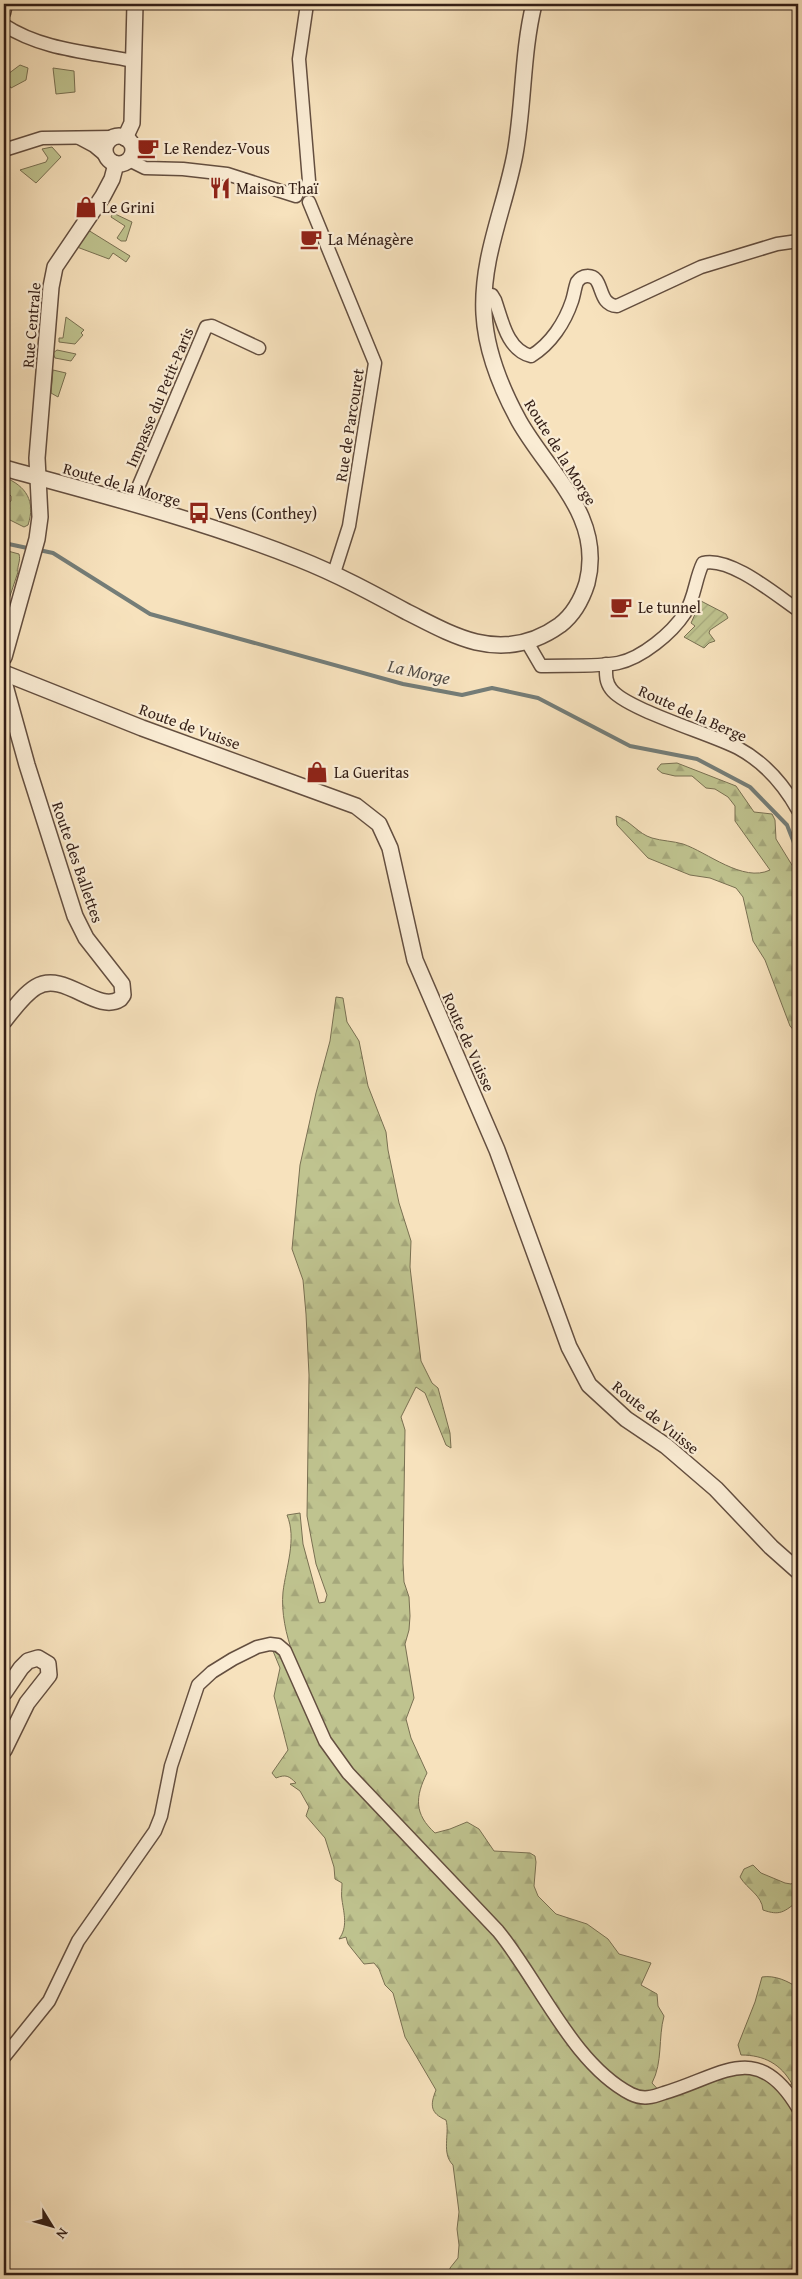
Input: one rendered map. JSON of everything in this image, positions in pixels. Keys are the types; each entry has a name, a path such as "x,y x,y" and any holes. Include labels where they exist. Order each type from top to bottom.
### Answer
{"street":[{"path":"4,12 6,4"},
{"name":"Rue Centrale","path":"117,160 105,146 120,137 132,123 132,61 135,4"},
{"path":"307,4 299,59 309,181 307,186"},
{"name":"Route de la Morge","path":"4,468 230,533 334,573 425,621 460,636 493,644 509,645 527,642 559,625 576,607 585,590 591,567 591,545 577,507 521,424 497,376 487,338 484,294 488,256 516,150 526,53 534,4"},
{"path":"4,25 15,32 48,46 132,61"},
{"path":"76,137 117,160 146,168 183,169 228,174 296,196 300,203 309,202 313,195 312,190 307,186"},
{"path":"4,150 42,138 120,137"},
{"name":"Rue Centrale","path":"117,160 132,154 132,148 120,137"},
{"name":"Rue Centrale","path":"4,658 37,539 40,517 37,477 51,287 55,268 103,196 112,178 117,160"},
{"path":"296,196 299,188 307,186"},
{"name":"Rue de Parcouret","path":"309,202 375,363 349,526 334,573"},
{"path":"484,294 492,295 495,300 509,340 524,354 531,356 544,346 565,318 576,292 576,284 586,276 593,277 597,281 606,303 610,306 617,306 701,267 777,244 798,241"},
{"name":"Impasse du Petit-Paris","path":"131,504 206,327 212,326 259,348"},
{"path":"527,642 540,666 618,663 643,652 674,628 686,613 695,592 697,576 703,563 713,561 726,564 798,610"},
{"name":"Route de la Berge","path":"606,664 608,684 618,696 650,712 725,742 752,757 778,781 791,797 798,810"},
{"name":"Route de Vuisse","path":"4,673 142,728 356,806 379,824 390,848 415,960 497,1150 569,1347 589,1385 626,1418 666,1446 716,1489 771,1547 798,1571"},
{"name":"Route des Ballettes","path":"4,682 27,765 75,916 86,938 117,976 123,989 120,999 109,1003 69,987 50,983 44,984 30,992 4,1021"},
{"path":"4,2057 49,2000 78,1941 155,1831 161,1816 171,1766 198,1685 212,1672 233,1659 257,1647 270,1644 278,1645 285,1651 325,1741 348,1773 498,1931 521,1959 564,2028 597,2068 631,2094 645,2098 670,2091 726,2070 754,2069 771,2075 778,2080 788,2091 798,2108"},
{"path":"4,1693 28,1661 38,1658 48,1664 49,1675 27,1703 4,1750"}],"green space":[{"path":"20,65 28,68 26,80 11,88 4,77"},
{"path":"53,68 74,71 75,92 56,94"},
{"path":"52,147 61,157 36,183 20,170 46,162 48,158 42,149"},
{"path":"113,213 132,222 126,241 121,241 117,238 125,226 111,217"},
{"path":"88,230 130,256 126,262 113,253 109,259 77,247"},
{"path":"66,317 84,330 81,333 83,335 75,344 59,342 59,338 63,338"},
{"path":"57,350 76,354 71,361 55,358 53,353"},
{"path":"53,370 66,373 58,397 51,393"},
{"path":"4,477 18,485 27,495 30,502 31,509 28,525 24,527 4,517 4,504 11,501 11,496 4,489"},
{"path":"4,550 19,554 20,559 18,572 4,614"},
{"path":"701,601 726,614 728,618 710,630 709,633 715,641 709,643 704,648 684,637 695,626 691,623"},
{"path":"677,763 736,786 754,812 772,814 775,820 776,839 795,870 798,897 798,1035 790,1026 765,960 753,941 743,897 736,888 710,878 690,875 648,858 617,825 616,816 647,836 683,844 737,870 759,873 770,870 735,821 735,806 728,797 715,789 706,788 692,776 675,776 662,773 657,769 661,764"},
{"path":"336,997 343,998 347,1022 359,1041 368,1086 386,1132 399,1203 411,1241 410,1267 421,1361 432,1383 438,1388 450,1433 451,1448 446,1445 425,1393 416,1387 401,1417 405,1430 403,1563 410,1616 405,1644 414,1698 406,1719 411,1738 427,1773 420,1790 420,1812 428,1826 435,1833 467,1822 479,1829 494,1851 530,1853 535,1856 534,1886 538,1896 556,1914 587,1924 608,1939 619,1954 651,1963 641,1985 657,1994 658,2006 664,2016 658,2067 652,2083 665,2097 711,2080 736,2074 758,2074 787,2085 792,2084 783,2071 771,2062 749,2055 741,2055 738,2045 755,2002 762,1977 781,1979 798,1988 798,2275 449,2275 450,2268 458,2258 457,2229 459,2212 453,2165 447,2155 446,2120 434,2111 432,2104 436,2090 405,2037 393,1993 385,1985 379,1969 374,1963 364,1964 348,1944 346,1937 339,1939 344,1930 342,1883 335,1879 334,1867 325,1838 306,1816 309,1807 300,1791 290,1784 296,1783 294,1781 285,1776 276,1778 272,1773 288,1750 274,1696 280,1668 273,1651 288,1660 293,1654 283,1615 283,1592 291,1543 290,1524 287,1515 300,1513 303,1544 319,1603 325,1602 327,1595 316,1564 307,1516 309,1375 306,1314 303,1280 292,1249 300,1165 330,1041"},
{"path":"753,1865 761,1873 785,1883 791,1884 798,1880 798,1901 782,1912 774,1913 763,1910 760,1900 740,1877 744,1869"}],"waterway":[{"name":"La Morge","path":"4,543 32,549"},
{"name":"La Morge","path":"39,550 53,553 150,614 403,684 462,695 492,688 538,698 630,746 697,759 750,787 787,825 798,853"}],"place":[{"name":"Le Rendez-Vous","path":"148,148"},
{"name":"Maison Thaï","path":"220,188"},
{"name":"Le Grini","path":"86,207"},
{"name":"La Ménagère","path":"311,239"},
{"name":"Vens (Conthey)","path":"199,513"},
{"name":"Le tunnel","path":"621,607"},
{"name":"La Gueritas","path":"317,772"}]}
